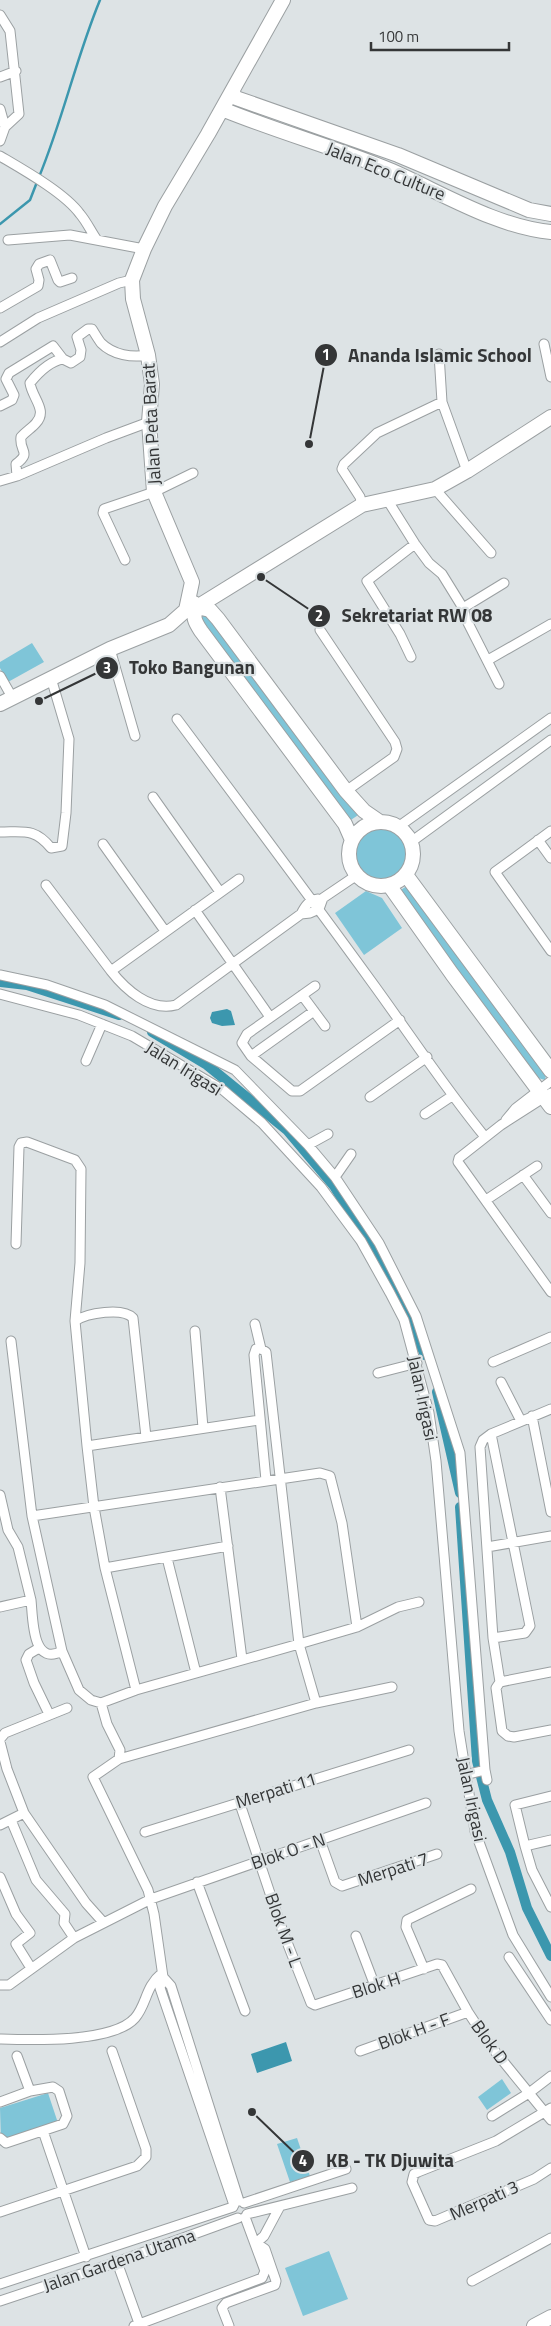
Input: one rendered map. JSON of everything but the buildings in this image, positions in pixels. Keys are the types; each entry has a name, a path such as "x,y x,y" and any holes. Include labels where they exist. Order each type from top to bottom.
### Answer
{"street":[{"name":"Jalan Peta Barat","path":"283,0 165,206 132,280 133,299 148,355 152,384 149,422 154,492 192,582 194,621 345,824 352,840"},
{"path":"0,15 10,31 16,71 19,114 5,127 0,140"},
{"path":"0,77 16,71"},
{"name":"Jalan Eco Culture","path":"232,92 236,98 398,155 513,204 551,214"},
{"path":"0,109 5,127"},
{"name":"Jalan Eco Culture","path":"222,109 390,171 507,222 534,230 551,232"},
{"path":"0,156 34,176 80,213 98,240"},
{"path":"507,222 513,204"},
{"path":"8,240 70,235 144,250"},
{"path":"0,308 38,286 39,280 36,269 39,264 50,260 60,282 72,278"},
{"path":"0,342 38,318 119,283 132,280"},
{"path":"0,406 12,400 14,395 6,379 9,373 53,346 63,359 71,363 80,357 81,350 77,336 88,329 94,332 102,344 115,352 128,357 148,355"},
{"path":"544,344 551,377"},
{"path":"439,354 442,402 467,471"},
{"path":"17,476 16,464 24,458 25,454 21,436 37,422 42,412 41,407 31,392 30,384 41,370 63,359"},
{"path":"362,505 360,497 342,469 344,464 377,433 391,424 442,402"},
{"path":"0,676 6,701 110,649 169,625 193,602 362,505 388,501 435,488 467,471 551,417"},
{"path":"0,481 17,476 149,422"},
{"path":"125,560 103,510 154,492 193,473"},
{"path":"435,488 491,553"},
{"path":"388,501 415,544 429,563 442,574 463,608 466,619 499,684"},
{"path":"411,657 400,634 367,581 415,544"},
{"path":"463,608 504,583"},
{"path":"193,602 210,610 346,791 364,811 380,822 398,827 411,842 413,858 406,875 390,885 374,885 357,875 352,867 349,855 352,840 362,828 380,822"},
{"path":"488,660 551,624"},
{"path":"320,630 395,742 397,749 394,757 346,791"},
{"path":"110,649 135,736"},
{"path":"231,672 248,659"},
{"path":"0,832 24,832 41,836 51,848 62,846 66,812 69,739 51,678"},
{"path":"398,827 551,718"},
{"path":"176,719 319,908 427,1057 452,1096 485,1137"},
{"path":"411,842 551,740"},
{"path":"154,798 220,892"},
{"path":"551,831 496,870 495,875 551,951"},
{"path":"538,840 551,858"},
{"path":"103,844 165,931"},
{"path":"46,885 111,971 132,993 166,1008 176,1005 301,914 305,906 312,899 323,898 357,875"},
{"path":"406,875 551,1071"},
{"path":"111,971 240,878"},
{"path":"390,885 546,1097"},
{"path":"301,914 310,913 319,908 323,898"},
{"path":"195,910 270,1017"},
{"path":"0,976 47,985 105,1005 235,1070 308,1145 335,1177 379,1243 402,1303 427,1348 460,1453 484,1774 467,1775"},
{"path":"315,986 270,1017 244,1038 242,1044 251,1056 292,1091 300,1091 400,1020"},
{"name":"Jalan Irigasi","path":"0,994 79,1015 132,1036 223,1090 262,1123 294,1156 333,1203 361,1241 402,1303 404,1320 428,1404 436,1461 459,1731 476,1831 513,1935 551,1997"},
{"path":"302,995 325,1026"},
{"path":"251,1056 314,1011"},
{"path":"86,1061 102,1024"},
{"path":"370,1097 427,1057"},
{"path":"551,1081 546,1097 501,1125 459,1158 458,1162 548,1279 551,1292"},
{"path":"426,1114 452,1096"},
{"path":"308,1145 328,1134"},
{"path":"16,1244 19,1147 21,1144 27,1142 76,1160 81,1169 80,1263 75,1321 87,1446 94,1507 106,1568 136,1690"},
{"path":"335,1177 351,1154"},
{"path":"486,1200 537,1166"},
{"path":"523,1175 551,1212"},
{"path":"75,1321 91,1314 124,1312 133,1318 146,1437"},
{"path":"255,1324 261,1349"},
{"path":"195,1331 203,1428"},
{"path":"493,1362 551,1337"},
{"path":"11,1341 32,1516 62,1651 68,1669 79,1690 102,1706 107,1724 120,1750 119,1759"},
{"path":"266,1480 254,1355 256,1349 266,1352 299,1644 316,1703"},
{"path":"383,1371 417,1363"},
{"path":"501,1382 520,1421"},
{"path":"551,1409 492,1434 483,1440 480,1447 493,1638 500,1682 496,1688 502,1731 508,1736 551,1730"},
{"path":"532,1416 551,1512"},
{"path":"87,1446 259,1420"},
{"path":"492,1434 530,1629 525,1633 493,1638"},
{"path":"32,1516 266,1480 320,1473 330,1476 342,1523 357,1627"},
{"path":"220,1487 242,1659"},
{"path":"1,1500 4,1530 18,1547 31,1600 39,1648 45,1654 55,1654 62,1651"},
{"path":"487,1547 551,1536"},
{"path":"106,1568 228,1546"},
{"path":"167,1558 196,1672"},
{"path":"0,1607 31,1600"},
{"path":"102,1706 136,1690 357,1627 398,1607 419,1602"},
{"path":"39,1648 29,1654 26,1660 34,1683 49,1714"},
{"path":"500,1682 551,1672"},
{"path":"238,2204 171,1986 163,1975 151,1899 125,1839 94,1781 95,1774 119,1759 316,1703 392,1687"},
{"path":"67,1708 5,1733 0,1741 7,1769 24,1813 86,1903 103,1922"},
{"name":"Merpati 11","path":"145,1832 239,1801 408,1750"},
{"path":"551,1796 515,1805 532,1870 551,1907"},
{"name":"Blok M - L","path":"239,1801 310,2002"},
{"name":"Blok O - N","path":"0,1984 9,1985 74,1938 151,1899 426,1803"},
{"path":"0,1825 24,1813"},
{"path":"11,1820 36,1880 65,1914 64,1923 74,1938"},
{"name":"Merpati 7","path":"320,1840 335,1882 342,1886 437,1854"},
{"path":"525,1846 551,1840"},
{"path":"0,1877 16,1914 30,1933 16,1944 31,1968"},
{"path":"197,1882 245,2011"},
{"path":"424,1969 406,1927 407,1920 471,1889"},
{"path":"356,1936 375,1986"},
{"path":"510,1957 551,2020"},
{"name":"Blok H","path":"310,2002 315,2005 437,1964 443,1966"},
{"name":"Blok D","path":"443,1966 468,2012 490,2044 528,2093 549,2114"},
{"path":"0,2039 33,2041 65,2039 116,2029 135,2018 153,1980 163,1975"},
{"name":"Blok H - F","path":"360,2050 468,2012"},
{"path":"0,2212 138,2166 146,2156 146,2150 112,2051"},
{"path":"18,2056 30,2091"},
{"path":"492,2116 551,2076"},
{"path":"0,2102 30,2091 53,2087 59,2091 67,2116 63,2124 43,2131 6,2143 0,2138"},
{"name":"Merpati 3","path":"549,2114 496,2141 418,2172 414,2174 412,2182 429,2220 435,2221 534,2179 551,2168"},
{"path":"43,2131 86,2257"},
{"name":"Jalan Gardena Utama","path":"0,2284 86,2257 238,2204 346,2170"},
{"name":"Jalan Gardena Utama","path":"0,2301 244,2216 352,2188"},
{"path":"238,2204 232,2212 244,2216"},
{"path":"116,2262 138,2325 262,2278 265,2271 244,2216 248,2206 238,2204"},
{"path":"257,2246 279,2208"},
{"path":"472,2281 551,2238"},
{"path":"229,2326 222,2308 226,2304 275,2284 276,2281 265,2249 257,2246"},
{"path":"534,2326 551,2317"}],"shaded area":[{"path":"197,607 218,619 364,811 345,824 201,631"},
{"path":"32,643 44,662 8,682 0,668 0,662"},
{"path":"381,822 399,828 407,836 413,854 407,872 399,880 381,886 363,880 355,872 349,854 355,836 363,828"},
{"path":"411,883 546,1075 545,1080 538,1078 532,1083 395,894"},
{"path":"366,891 382,898 402,928 364,955 335,913"},
{"path":"227,1009 231,1011 235,1025 222,1026 212,1023 210,1018 212,1012"},
{"path":"286,2042 292,2061 257,2073 251,2054"},
{"path":"502,2079 511,2093 487,2110 478,2097"},
{"path":"48,2093 58,2123 1,2141 0,2108"},
{"path":"297,2138 310,2176 290,2182 277,2144"},
{"path":"329,2251 348,2299 303,2316 285,2268"}],"waterway":[{"path":"39,177 100,0"},
{"path":"0,224 30,200 37,182"},
{"path":"0,982 27,985 119,1015"},
{"path":"152,1032 207,1065 287,1130 334,1186 397,1290 425,1355"},
{"path":"437,1392 460,1493"},
{"path":"460,1507 477,1761 487,1800 510,1852 527,1908 551,1956"}],"place":[{"name":"Ananda Islamic School","path":"309,444"},
{"name":"Sekretariat RW 08","path":"261,577"},
{"name":"Toko Bangunan","path":"39,701"},
{"name":"KB - TK Djuwita","path":"252,2112"}]}
